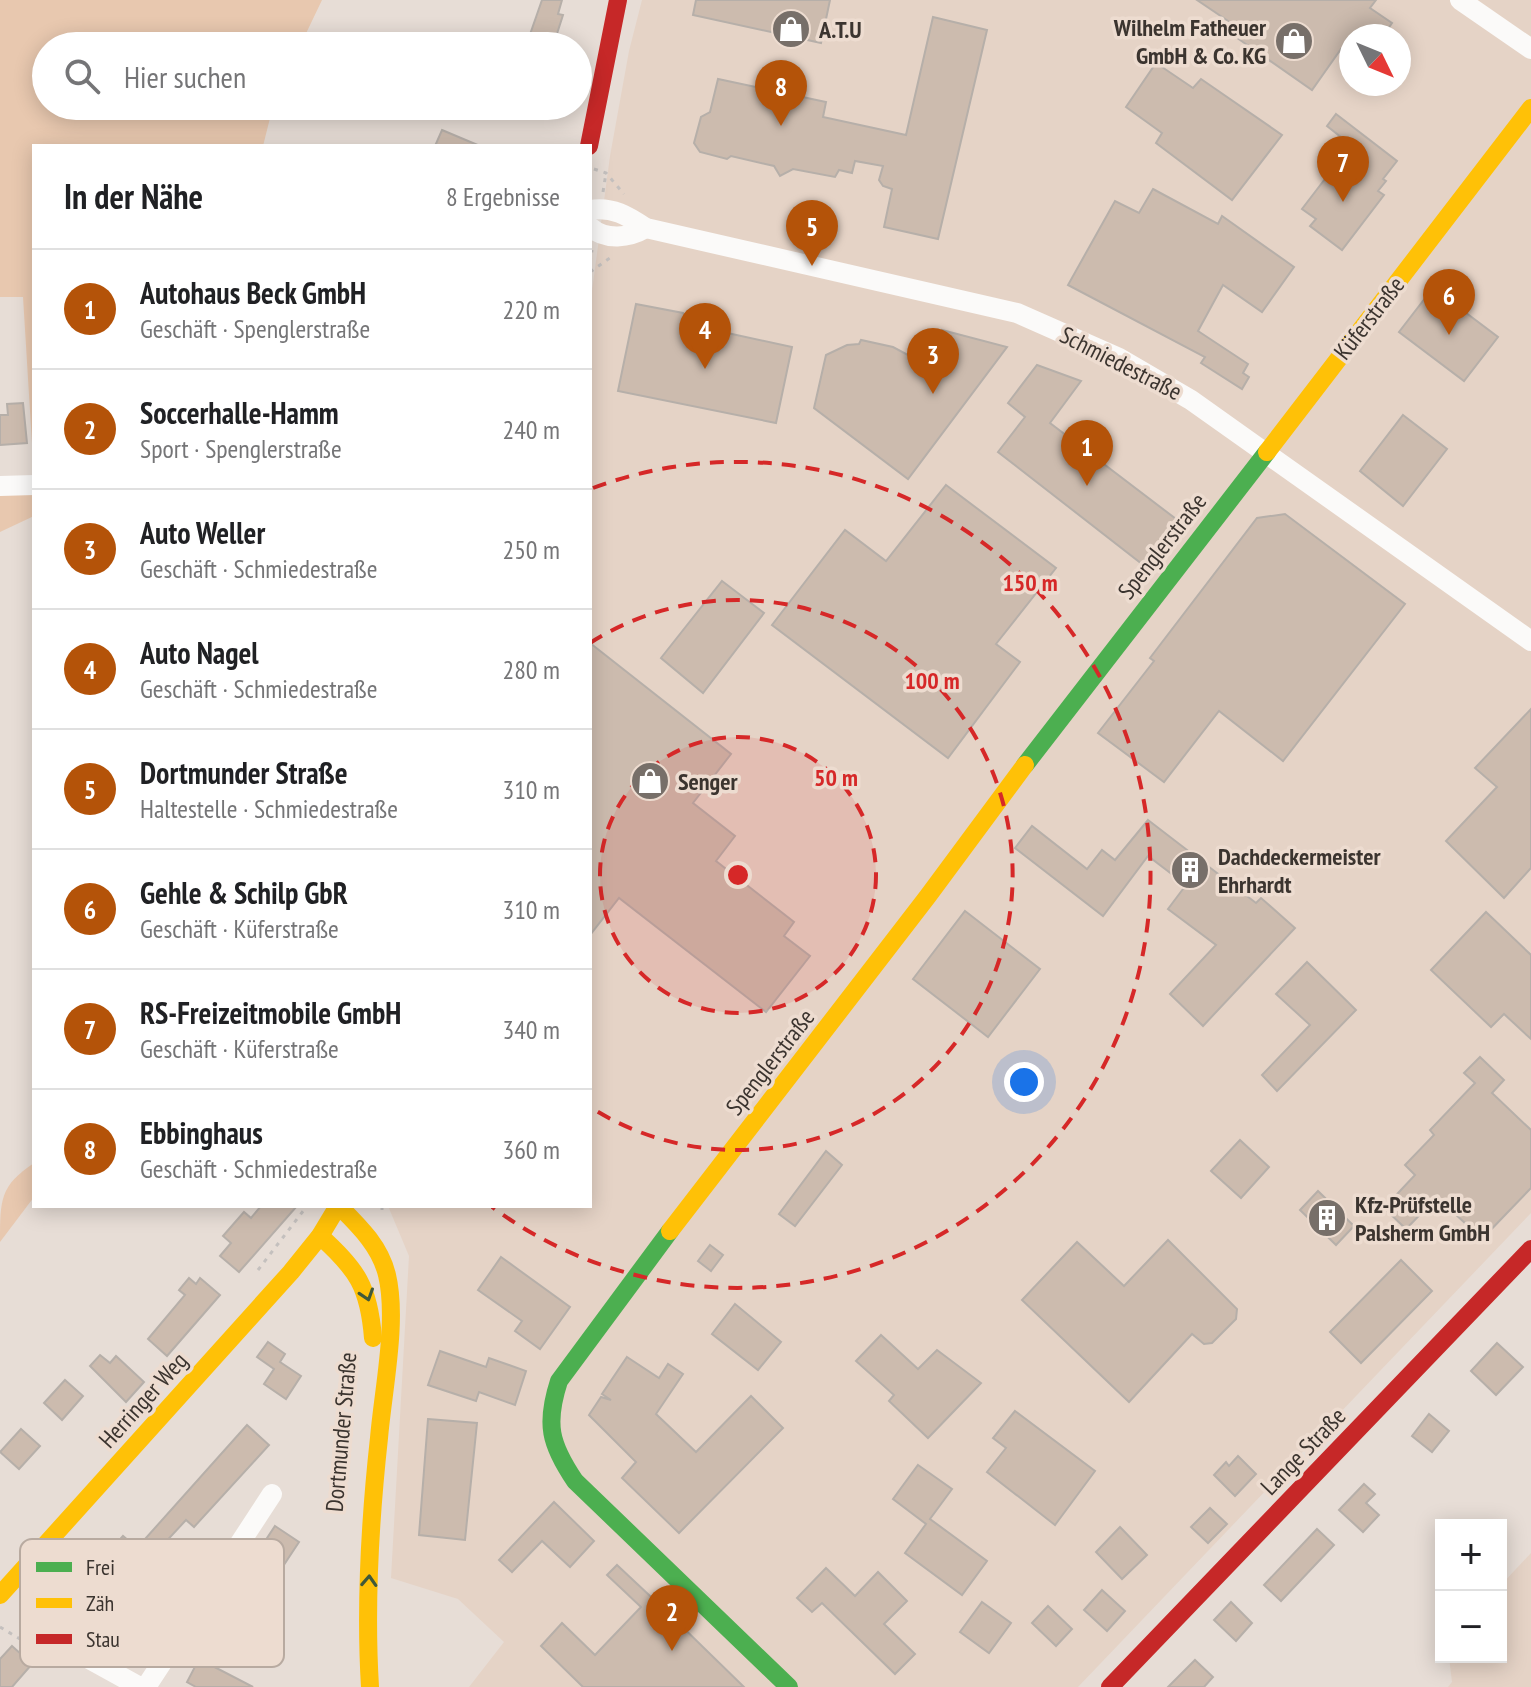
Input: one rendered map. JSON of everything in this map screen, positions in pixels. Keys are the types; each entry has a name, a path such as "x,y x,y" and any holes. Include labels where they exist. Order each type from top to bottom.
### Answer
{"street":[{"path":"589,144 618,0"},
{"path":"1460,0 1531,49"},
{"name":"Küferstraße","path":"1266,452 1531,108"},
{"name":"Schmiedestraße","path":"592,210 622,213 646,228 1017,313 1119,358 1191,400 1531,641"},
{"name":"Schmiedestraße","path":"592,229 616,237 632,236 646,228"},
{"name":"Spenglerstraße","path":"789,1687 575,1481 553,1446 550,1430 552,1402 559,1381 690,1204 1266,452"},
{"path":"0,486 32,485"},
{"name":"Dortmunder Straße","path":"337,1208 320,1236 344,1255 362,1279 371,1307 373,1341 356,1520 351,1672"},
{"name":"Dortmunder Straße","path":"340,1208 365,1232 380,1255 387,1275 391,1313 374,1484 367,1640 370,1687"},
{"name":"Herringer Weg","path":"50,1539 320,1236"},
{"name":"Lange Straße","path":"1110,1687 1531,1249"},
{"path":"242,1539 272,1494"},
{"name":"Herringer Weg","path":"0,1595 20,1573"},
{"path":"106,1667 143,1687 156,1667"}],"path":[{"path":"592,169 606,173"},
{"path":"0,1627 20,1639"}],"shaded area":[{"path":"0,0 322,0 307,32 32,32 32,120 270,120 264,144 32,144 32,443 23,297 0,297"},
{"path":"642,0 1531,0 1531,1213 1078,1687 469,1687 504,1642 458,1599 391,1578 409,1256 389,1208 592,1208 592,291 610,156 629,51"},
{"path":"32,492 32,517 0,532 0,493"},
{"path":"32,1164 32,1200 0,1242 4,1195"},
{"path":"1531,1553 1531,1687 1448,1687 1452,1682 1450,1663 1507,1663 1507,1579"}],"building":[{"path":"542,0 562,0 558,14 563,15 558,32 531,32"},
{"name":"A.T.U","path":"696,0 830,0 821,43 693,15"},
{"name":"Wilhelm Fatheuer GmbH & Co. KG","path":"1197,0 1376,0 1370,8 1392,23 1339,24 1339,52 1312,90 1230,33 1234,25"},
{"path":"933,17 987,30 938,239 884,227 892,189 883,186 879,180 883,166 855,161 852,173 839,170 835,177 793,169 780,176 774,166 700,152 694,143 701,117 710,112 718,79 826,102 823,117 906,135"},
{"path":"1156,63 1193,88 1201,79 1282,135 1232,200 1156,143 1162,133 1126,107"},
{"path":"1336,114 1397,161 1378,191 1384,195 1342,250 1310,226 1316,219 1302,209 1351,145 1327,126"},
{"path":"442,130 475,144 436,144"},
{"path":"1153,189 1218,224 1222,216 1294,267 1262,312 1223,285 1198,331 1248,364 1243,373 1249,377 1242,389 1201,363 1205,357 1068,285 1115,201 1139,213"},
{"path":"1433,288 1498,337 1464,381 1399,332"},
{"path":"636,304 683,313 691,325 792,347 776,423 618,391"},
{"path":"942,330 1007,347 908,479 814,408 826,355 847,345 859,344 861,340 893,347 919,361"},
{"path":"1037,365 1081,381 1050,423 1176,519 1142,564 998,452 1025,417 1008,403"},
{"path":"23,403 27,443 0,445 0,415 8,415 7,404"},
{"path":"1403,415 1447,449 1403,506 1360,471"},
{"path":"946,485 1056,568 996,644 1020,662 948,758 772,625 845,530 886,561"},
{"path":"1285,514 1405,604 1283,761 1219,711 1164,782 1098,733 1154,661 1150,658 1257,518"},
{"path":"722,581 764,613 703,693 661,658"},
{"path":"592,645 731,754 693,803 735,836 716,861 794,922 784,936 810,956 766,1012 619,898 592,932"},
{"path":"1531,709 1531,868 1504,898 1446,841 1497,787 1475,768"},
{"path":"1148,820 1256,903 1261,898 1295,928 1203,1026 1170,994 1216,945 1168,909 1186,885 1148,856 1103,916 1015,848 1032,826 1087,869 1102,850 1115,860"},
{"path":"965,911 1040,969 988,1037 913,979"},
{"path":"1486,912 1531,955 1531,1039 1504,1014 1491,1027 1431,970"},
{"path":"1307,962 1356,1010 1277,1091 1262,1075 1310,1025 1276,994"},
{"path":"1480,1057 1504,1080 1492,1093 1531,1130 1531,1188 1482,1239 1437,1197 1406,1229 1384,1208 1415,1175 1405,1165 1434,1135 1430,1130 1475,1083 1464,1073"},
{"path":"1240,1140 1269,1167 1241,1198 1211,1171"},
{"path":"826,1151 842,1165 795,1226 779,1214"},
{"name":"Kfz-Prüfstelle Palsherm GmbH","path":"1318,1191 1354,1226 1336,1245 1300,1210"},
{"path":"259,1208 295,1208 239,1272 220,1256 231,1243 223,1236 244,1212 251,1218"},
{"path":"1168,1240 1237,1309 1236,1319 1212,1343 1204,1344 1192,1334 1129,1402 1022,1300 1077,1242 1124,1286"},
{"path":"710,1245 723,1255 711,1271 698,1261"},
{"path":"501,1257 570,1307 540,1349 515,1331 522,1321 478,1290"},
{"path":"1401,1260 1432,1291 1361,1363 1330,1332"},
{"path":"189,1278 196,1284 200,1278 220,1295 167,1356 148,1339 185,1295 179,1290"},
{"path":"735,1304 781,1342 758,1370 712,1334"},
{"path":"881,1335 918,1369 937,1350 981,1383 928,1438 889,1401 894,1395 856,1361"},
{"path":"268,1342 285,1354 280,1362 301,1376 286,1399 264,1384 274,1369 257,1357"},
{"path":"1497,1343 1523,1367 1496,1395 1471,1371"},
{"path":"440,1351 486,1367 489,1358 526,1371 515,1405 479,1392 476,1401 428,1385"},
{"path":"100,1355 110,1363 116,1356 144,1382 126,1402 90,1366"},
{"path":"627,1357 659,1378 668,1364 683,1374 656,1414 696,1452 751,1396 783,1428 679,1533 622,1478 636,1462 589,1415 601,1397 611,1400 602,1394"},
{"path":"65,1380 83,1396 62,1420 44,1403"},
{"path":"1015,1411 1095,1471 1055,1525 987,1472 1006,1448 993,1438"},
{"path":"1429,1414 1449,1431 1432,1452 1412,1436"},
{"path":"428,1419 477,1423 465,1540 419,1535"},
{"path":"247,1425 269,1445 194,1527 186,1520 168,1539 145,1539"},
{"path":"21,1429 40,1446 19,1469 0,1452"},
{"path":"1238,1456 1256,1474 1235,1496 1214,1475 1226,1462 1229,1466"},
{"path":"918,1465 952,1489 930,1519 987,1561 962,1595 905,1553 926,1524 893,1499"},
{"path":"1364,1484 1375,1494 1366,1503 1379,1515 1363,1532 1339,1510"},
{"path":"554,1502 594,1541 570,1567 542,1541 512,1572 499,1560"},
{"path":"1210,1508 1227,1524 1208,1543 1191,1527"},
{"path":"275,1526 299,1542 284,1565 284,1539 266,1539"},
{"path":"1120,1527 1147,1555 1122,1579 1096,1552"},
{"path":"1317,1529 1334,1545 1281,1601 1264,1585"},
{"path":"617,1565 744,1687 583,1687 541,1646 562,1623 595,1655 641,1607 607,1575"},
{"path":"826,1568 855,1596 878,1572 907,1601 884,1624 915,1654 895,1674 822,1603 812,1612 797,1598"},
{"path":"1102,1590 1125,1611 1107,1631 1084,1610"},
{"path":"982,1602 1011,1623 989,1653 960,1632"},
{"path":"1231,1602 1252,1623 1236,1641 1214,1620"},
{"path":"1048,1606 1072,1629 1056,1646 1032,1623"},
{"path":"12,1646 20,1653 20,1667 29,1667 12,1687 0,1687 0,1659"},
{"path":"1195,1660 1213,1677 1204,1687 1168,1687"},
{"path":"195,1667 214,1667 253,1687 196,1687 187,1682"}],"traffic: fast":[{"path":"1025,765 1267,452"},
{"path":"670,1231 559,1381 552,1410 552,1433 560,1456 575,1481 789,1687"}],"traffic: slow":[{"path":"1267,452 1531,108"},
{"path":"670,1231 1025,765"},
{"path":"50,1539 291,1272 320,1236 337,1208"},
{"path":"341,1208 368,1237 379,1255 390,1293 390,1334 369,1562 370,1687"},
{"path":"320,1236 359,1280 368,1305 373,1338"},
{"path":"0,1595 20,1573"}],"traffic: jam":[{"path":"589,144 618,0"},
{"path":"1110,1687 1531,1249"}],"place":[{"name":"A.T.U","path":"791,29"},
{"name":"Wilhelm Fatheuer GmbH & Co. KG","path":"1294,41"},
{"name":"Ebbinghaus","path":"781,126"},
{"name":"RS-Freizeitmobile GmbH","path":"1343,202"},
{"name":"Dortmunder Straße","path":"812,266"},
{"name":"Gehle & Schilp GbR","path":"1449,335"},
{"name":"Auto Nagel","path":"705,369"},
{"name":"Auto Weller","path":"933,394"},
{"name":"Autohaus Beck GmbH","path":"1087,486"},
{"name":"Senger","path":"650,781"},
{"name":"Dachdeckermeister Ehrhardt","path":"1190,870"},
{"name":"Kfz-Prüfstelle Palsherm GmbH","path":"1327,1218"},
{"name":"Soccerhalle-Hamm","path":"672,1651"}]}
